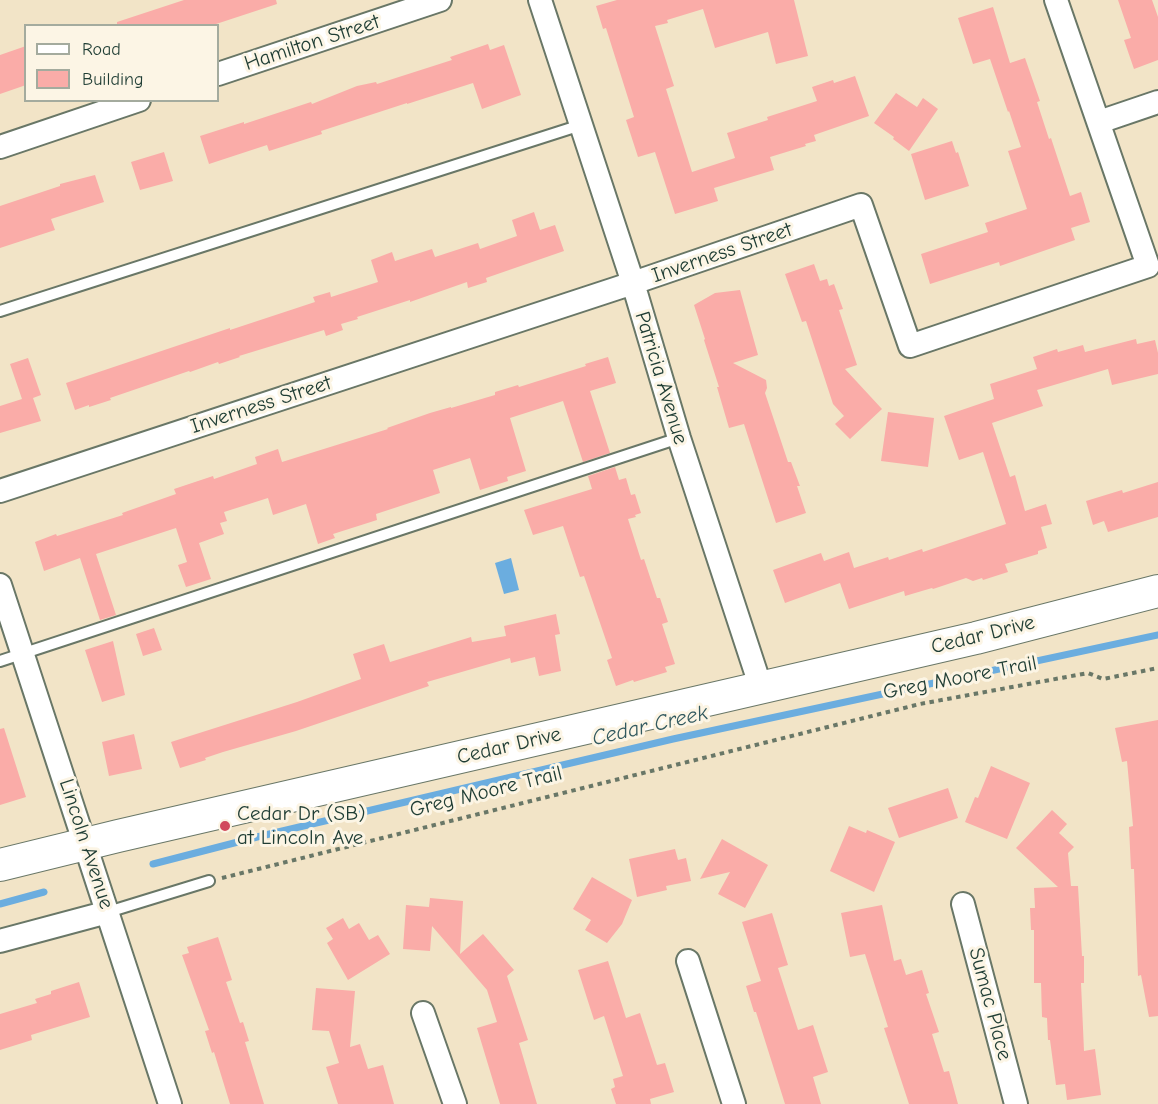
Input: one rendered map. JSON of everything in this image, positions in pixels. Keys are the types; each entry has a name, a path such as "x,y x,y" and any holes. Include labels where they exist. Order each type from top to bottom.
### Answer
{"street":[{"name":"Hamilton Street","path":"219,74 440,0"},
{"name":"Patricia Avenue","path":"540,0 633,283 679,438 761,688"},
{"path":"1056,0 1099,123 1158,102"},
{"path":"0,147 133,102"},
{"name":"Inverness Street","path":"0,491 633,283 861,205 910,346 1137,270 1148,266 1099,123"},
{"name":"Lincoln Avenue","path":"0,585 170,1104"},
{"name":"Cedar Drive","path":"0,865 976,638 1158,591"},
{"name":"Sumac Place","path":"963,904 1016,1104"},
{"path":"0,941 108,912"},
{"path":"688,961 734,1104"},
{"path":"423,1013 455,1104"}],"lane":[{"path":"0,311 580,125"},
{"path":"0,661 679,438"},
{"path":"108,912 209,881"}],"path":[{"name":"Greg Moore Trail","path":"209,881 920,704 1088,673 1103,679 1158,668"}],"water":[{"path":"511,558 519,590 504,594 495,563"}],"building":[{"path":"184,0 276,0 277,4 216,24 117,24 117,22"},
{"path":"617,0 794,0 808,56 776,64 768,32 715,48 703,9 655,26 674,86 666,89 692,172 735,158 727,133 817,101 812,87 833,80 834,83 855,76 869,116 814,135 816,141 805,144 806,146 770,157 774,170 714,188 718,201 675,214 655,152 638,157 626,120 634,117 606,28 603,29 596,6"},
{"path":"1118,0 1152,0 1158,17 1158,60 1134,69 1124,40 1131,38"},
{"path":"993,7 1010,63 1025,58 1040,101 1037,102 1049,139 1051,138 1070,196 1081,192 1090,222 1071,228 1075,240 1000,266 999,262 930,284 921,254 988,232 985,223 1027,209 1008,151 1021,147 1009,111 990,59 973,64 958,18"},
{"path":"488,44 490,50 504,45 521,95 482,109 473,83 321,131 322,134 269,151 267,145 209,164 200,136 311,102 312,104 357,86 376,82 377,84 452,60 450,57"},
{"path":"24,47 24,86 0,94 0,55"},
{"path":"896,93 917,107 923,98 938,109 909,151 874,123"},
{"path":"952,141 969,186 925,200 911,154"},
{"path":"164,152 173,181 140,190 131,162"},
{"path":"95,175 104,202 51,219 55,230 0,248 0,206 60,186 60,184"},
{"path":"534,212 540,230 555,225 564,251 486,278 487,282 468,288 467,282 357,317 358,319 341,324 343,330 326,336 324,330 219,364 218,362 189,371 110,398 111,400 75,410 66,383 315,302 313,297 330,292 331,297 378,282 371,260 392,252 395,261 432,249 435,257 478,243 480,249 517,236 512,220"},
{"path":"814,264 820,281 827,279 829,286 834,284 843,309 839,310 857,365 845,369 882,409 850,439 835,424 844,416 833,404 806,321 802,322 785,274"},
{"path":"740,290 758,355 733,363 766,380 765,393 788,462 791,462 800,486 797,486 806,513 776,523 744,424 729,428 694,305 715,293"},
{"path":"1136,339 1137,344 1155,340 1158,353 1158,374 1112,385 1108,369 1037,390 1043,406 992,423 1010,477 1015,475 1025,511 1046,504 1052,524 1041,527 1047,548 1038,551 1038,554 1005,564 1008,572 983,580 982,578 973,581 966,578 905,596 904,591 849,609 840,583 785,603 773,570 821,553 824,561 849,552 854,568 922,549 923,552 1006,524 983,452 959,460 944,416 994,399 990,384 1037,369 1033,357 1057,349 1058,352 1083,345 1085,352"},
{"path":"608,357 616,383 590,391 610,453 583,462 563,401 510,418 526,471 507,477 508,481 480,490 470,458 433,470 440,493 376,514 377,520 333,534 335,538 318,544 306,504 273,515 268,498 224,512 227,521 220,523 224,534 199,543 211,579 186,587 178,565 187,562 176,528 96,554 116,615 100,620 80,558 44,571 35,542 123,515 122,513 176,494 174,489 213,476 214,479 257,464 255,457 278,449 282,462 388,429 430,413 495,395 495,392 586,366 585,364"},
{"path":"28,358 41,395 33,398 41,421 0,433 0,406 22,399 10,364"},
{"path":"888,412 934,418 928,467 881,461"},
{"path":"615,467 619,480 626,478 631,495 635,494 641,513 628,519 641,560 644,559 668,622 662,624 675,664 665,667 667,672 616,686 607,660 612,658 584,576 580,577 563,526 533,535 524,510 592,489 588,476"},
{"path":"1158,482 1158,517 1108,532 1104,521 1093,525 1086,501"},
{"path":"556,614 560,634 555,635 561,671 539,676 535,657 511,663 510,658 427,682 429,686 180,768 171,742 361,679 353,654 384,644 390,662 471,637 472,642 506,636 504,626"},
{"path":"154,628 162,650 143,656 136,634"},
{"path":"113,641 125,695 102,702 85,650"},
{"path":"1158,720 1158,1016 1149,1017 1141,975 1138,976 1134,869 1131,869 1129,827 1133,826 1127,761 1122,762 1115,728"},
{"path":"4,728 26,797 0,805 0,729"},
{"path":"134,734 142,769 109,776 102,742"},
{"path":"991,766 1030,783 1007,839 965,822"},
{"path":"948,788 958,818 899,838 888,808"},
{"path":"1052,810 1067,824 1059,833 1074,847 1068,853 1071,886 1078,886 1082,956 1084,956 1084,983 1081,983 1084,1051 1095,1049 1101,1095 1067,1100 1065,1084 1056,1085 1050,1040 1048,1040 1047,1018 1042,1017 1041,983 1034,983 1034,930 1031,930 1030,908 1035,908 1034,888 1058,887 1016,848"},
{"path":"849,826 866,833 867,830 895,842 874,892 830,871"},
{"path":"722,839 768,865 745,908 718,894 730,872 700,879"},
{"path":"675,849 678,860 686,858 691,881 666,886 667,890 637,897 629,859"},
{"path":"592,877 632,900 622,924 607,943 585,930 591,920 573,909"},
{"path":"430,898 463,901 460,954 483,934 514,970 507,976 528,1040 519,1043 537,1104 500,1104 477,1028 497,1022 487,990 432,926 430,951 403,949 406,905 429,907"},
{"path":"882,905 894,961 901,959 906,975 922,970 929,993 926,994 939,1032 932,1034 944,1072 949,1071 958,1104 909,1104 884,1028 888,1027 865,954 850,957 841,913"},
{"path":"772,913 788,965 778,968 798,1030 813,1025 828,1072 813,1077 821,1104 785,1104 746,986 761,981 742,922"},
{"path":"343,918 349,929 359,923 369,940 378,935 390,954 348,980 327,943 333,939 326,928"},
{"path":"218,937 232,980 226,982 240,1023 243,1022 249,1041 245,1042 264,1104 230,1104 205,1031 209,1030 182,955 189,953 187,947"},
{"path":"608,961 626,1018 640,1013 657,1065 665,1063 674,1092 650,1099 651,1104 616,1104 611,1089 615,1087 613,1079 623,1076 604,1016 594,1020 578,970"},
{"path":"79,982 90,1017 31,1035 32,1040 0,1050 0,1014 37,1003 35,999"},
{"path":"316,988 355,991 350,1047 360,1044 368,1069 383,1065 394,1104 338,1104 326,1067 339,1063 329,1031 312,1030"}],"waterway":[{"name":"Cedar Creek","path":"153,864 261,836 673,739 1158,635"},
{"name":"Cedar Creek","path":"0,904 44,892"}],"place":[{"name":"Cedar Dr (SB) at Lincoln Ave","path":"225,826"}]}
